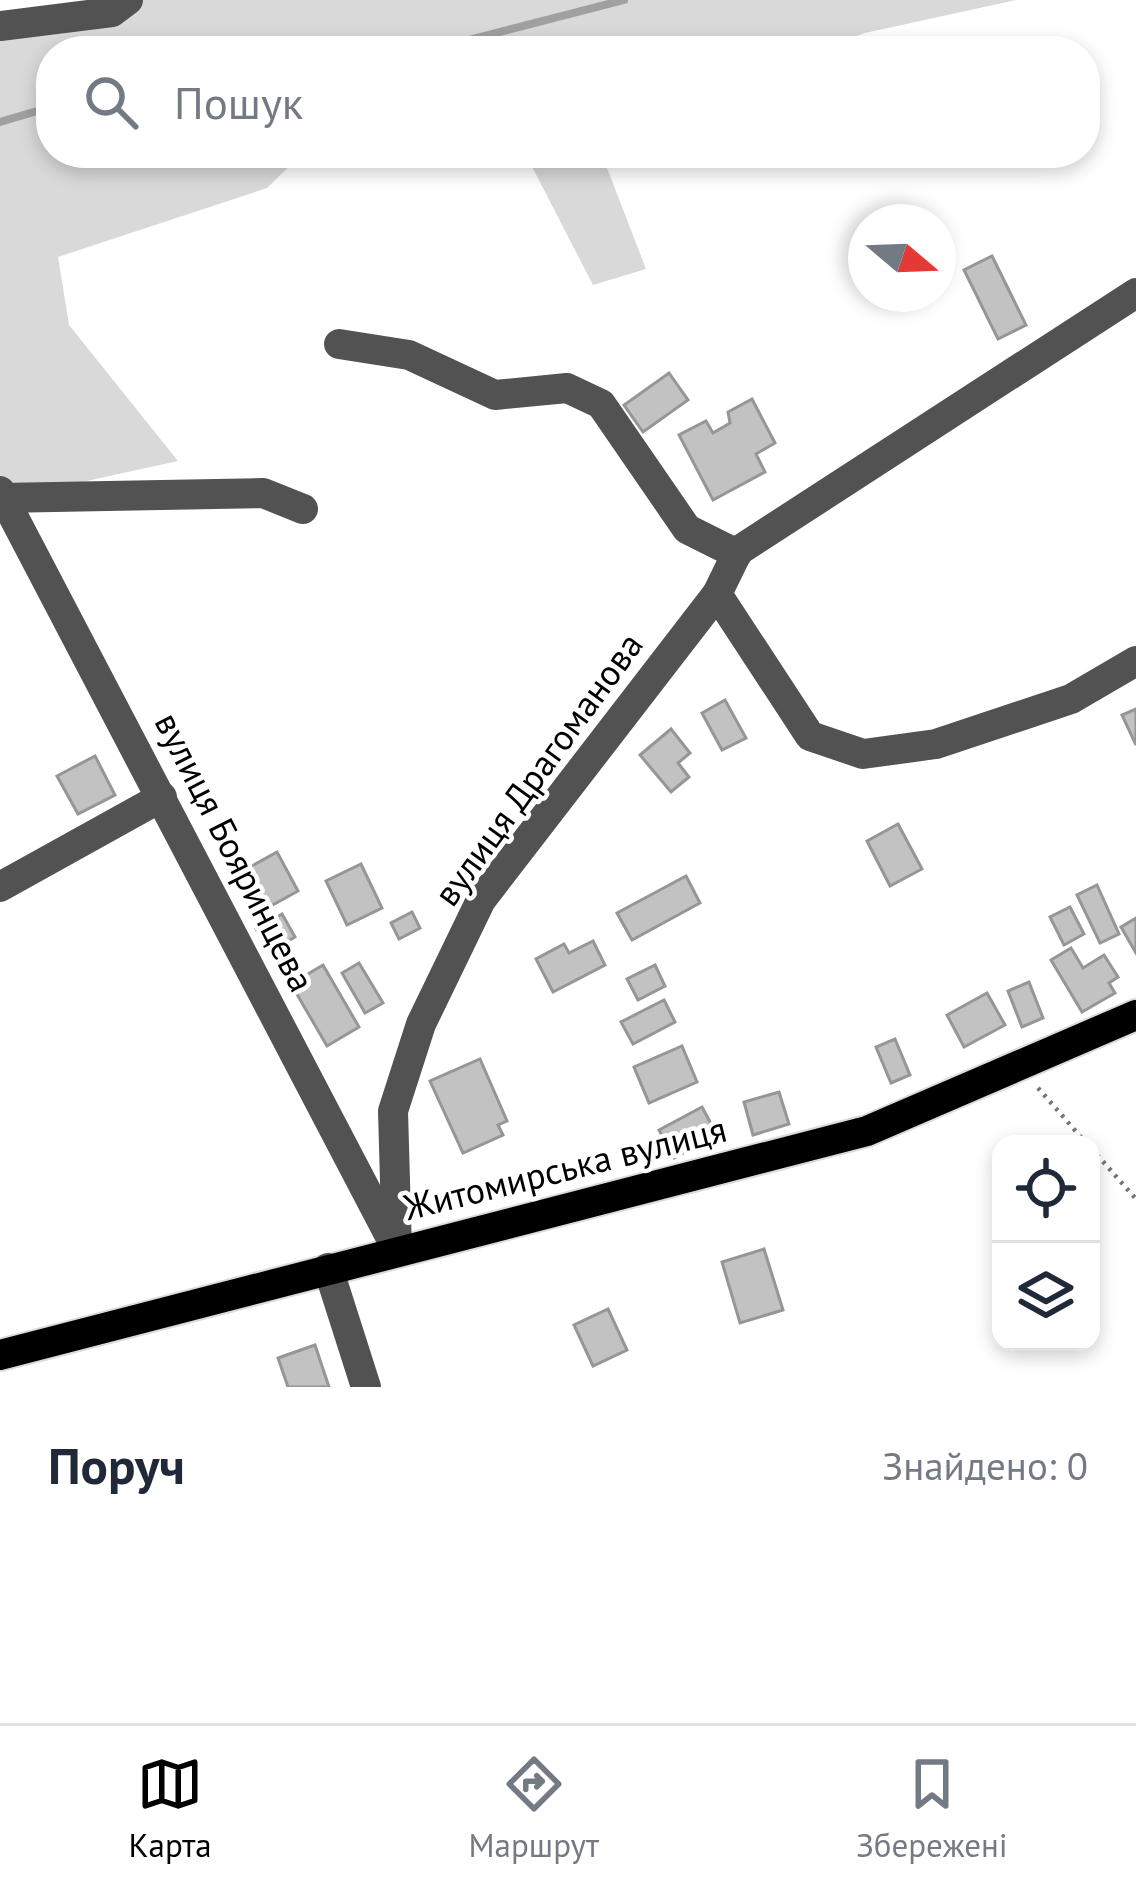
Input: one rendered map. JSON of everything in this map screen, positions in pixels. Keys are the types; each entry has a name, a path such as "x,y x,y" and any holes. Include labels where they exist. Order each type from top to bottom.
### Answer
{"main road":[{"name":"Житомирська вулиця","path":"0,1354 867,1131 1136,1015"}],"street":[{"path":"0,26 112,12 128,0"},
{"path":"339,344 409,355 495,395 568,388 601,404 687,529 737,554 1136,293"},
{"path":"2,495 263,494 303,509"},
{"name":"вулиця Бояринцева","path":"2,495 397,1251"},
{"name":"вулиця Драгоманова","path":"397,1251 393,1111 421,1024 481,900 717,594 737,554"},
{"path":"717,594 810,736 863,754 936,744 1072,699 1136,661"},
{"path":"0,887 162,796"},
{"path":"328,1268 366,1387"}],"path":[{"path":"1018,1066 1079,1135"},
{"path":"1100,1158 1136,1199"}],"shaded area":[{"path":"128,0 1016,0 857,36 36,36 36,168 288,168 267,188 58,257 69,325 178,461 0,500 0,26"},
{"path":"533,168 607,168 646,269 593,285"}],"building":[{"path":"992,256 1026,325 998,339 964,270"},
{"path":"669,373 688,400 643,432 624,405"},
{"path":"752,399 775,443 756,454 765,472 713,500 679,435 706,421 713,433 730,423 728,412"},
{"path":"725,700 746,738 722,750 702,713"},
{"path":"1136,709 1136,745 1122,715"},
{"path":"671,729 690,753 678,763 689,777 671,792 640,755"},
{"path":"95,756 115,795 78,814 57,776"},
{"path":"898,824 922,869 890,886 867,841"},
{"path":"277,852 298,891 260,912 239,873"},
{"path":"361,864 382,908 347,925 326,881"},
{"path":"686,876 700,903 632,940 617,913"},
{"path":"1097,885 1119,934 1100,943 1077,895"},
{"path":"1070,907 1084,934 1064,945 1050,917"},
{"path":"412,912 420,928 399,939 391,923"},
{"path":"282,914 295,937 270,952 256,929"},
{"path":"1136,918 1136,953 1121,927"},
{"path":"593,941 605,965 553,992 536,959 564,944 569,953"},
{"path":"1071,948 1083,968 1104,955 1118,977 1109,983 1115,993 1082,1012 1051,960"},
{"path":"359,963 383,1003 365,1013 342,973"},
{"path":"323,965 359,1027 327,1046 291,984"},
{"path":"655,965 665,986 638,1000 627,979"},
{"path":"1029,982 1043,1018 1022,1027 1008,991"},
{"path":"987,993 1005,1025 964,1047 947,1015"},
{"path":"664,1000 675,1022 633,1044 621,1022"},
{"path":"895,1039 910,1075 891,1083 876,1047"},
{"path":"682,1046 697,1082 649,1103 634,1067"},
{"path":"480,1059 507,1121 498,1125 503,1135 463,1153 430,1081"},
{"path":"779,1092 789,1124 753,1135 744,1102"},
{"path":"702,1107 717,1135 674,1158 659,1130"},
{"path":"764,1249 783,1310 740,1323 722,1262"},
{"path":"608,1309 627,1350 593,1366 574,1325"},
{"path":"315,1345 329,1387 288,1387 278,1358"}],"waterway":[{"path":"484,36 624,0"},
{"path":"0,122 36,111"}]}
